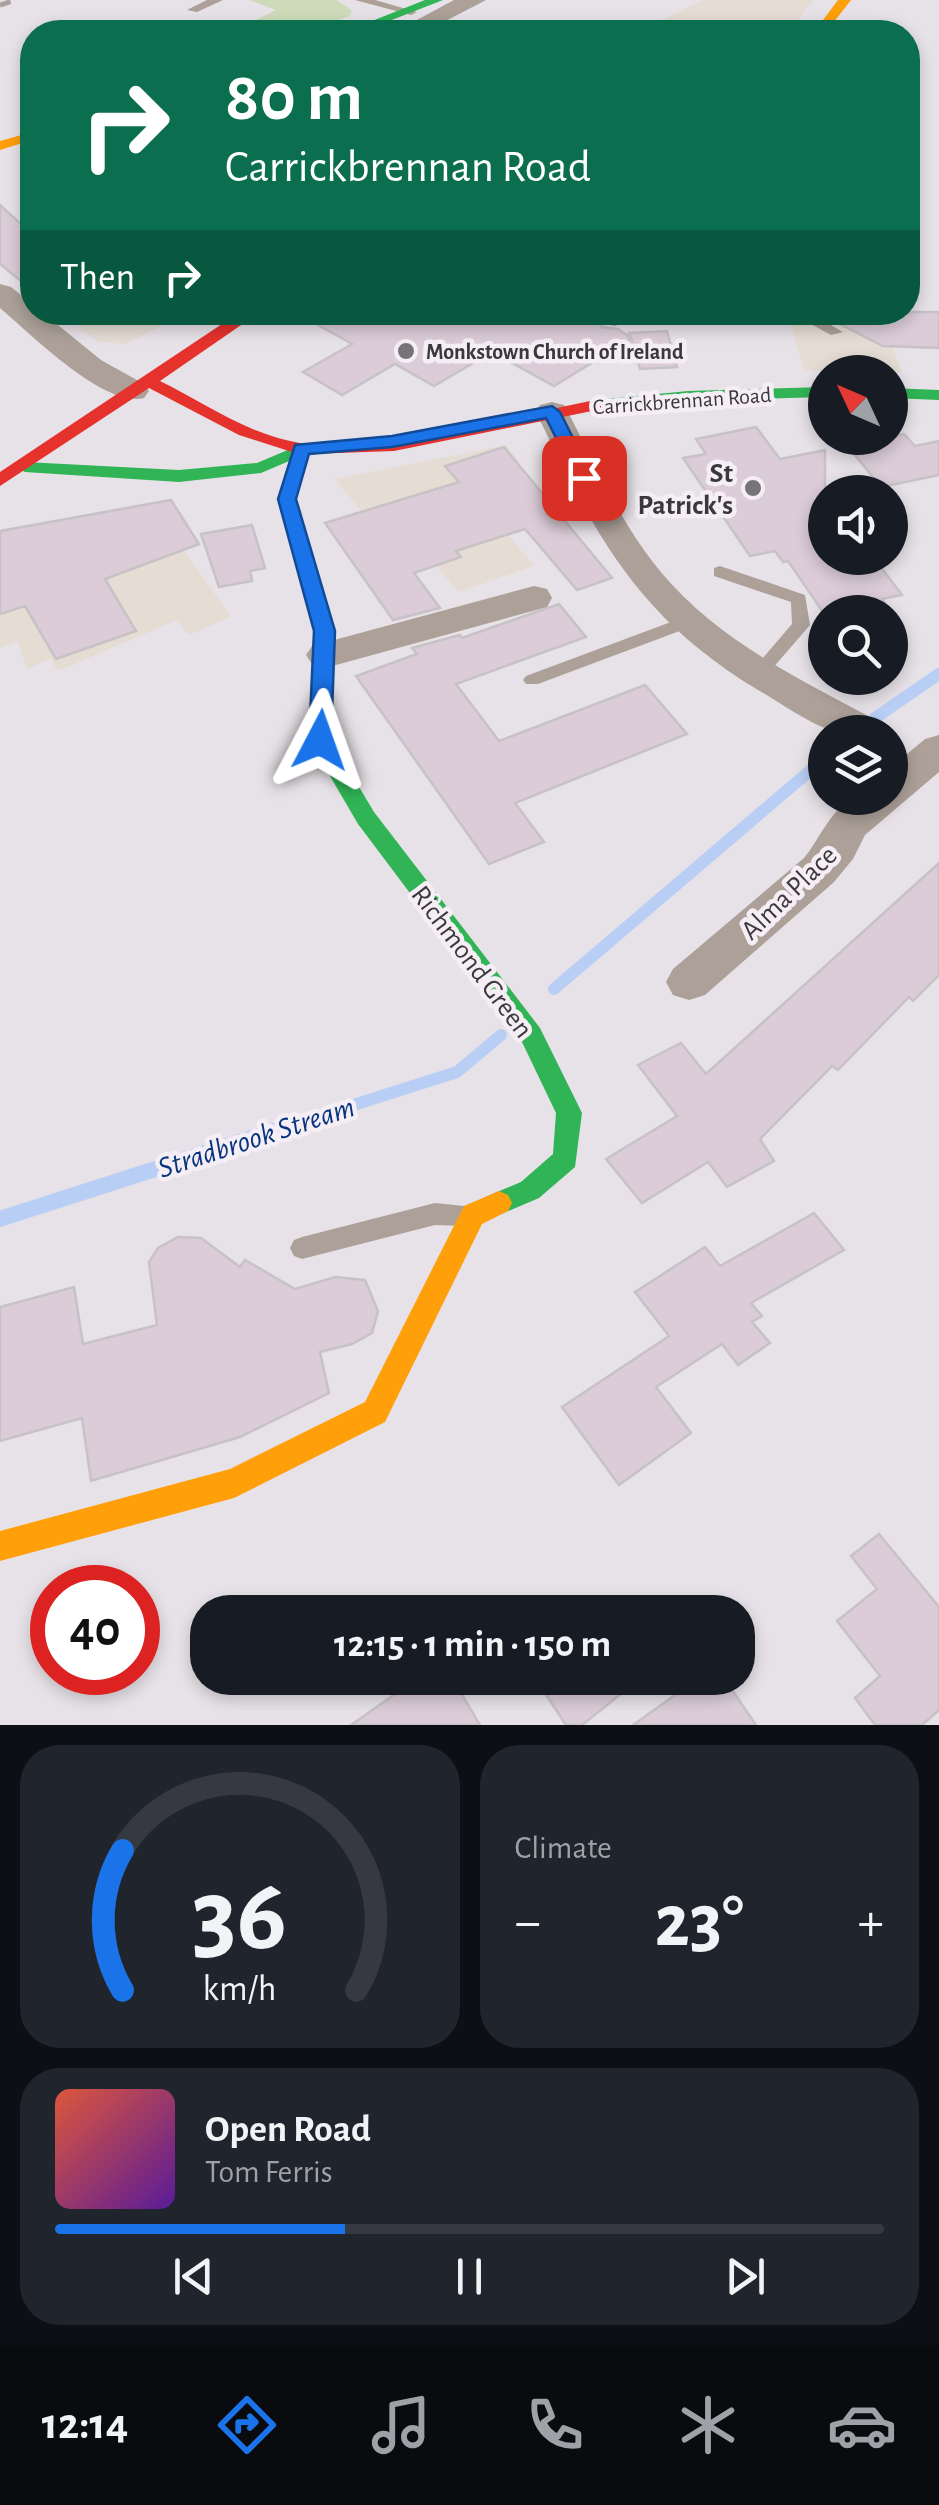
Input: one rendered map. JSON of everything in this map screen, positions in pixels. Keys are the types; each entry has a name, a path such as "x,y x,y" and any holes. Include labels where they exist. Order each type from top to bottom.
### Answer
{"main road":[{"path":"829,20 845,0"},
{"path":"397,20 425,13"},
{"path":"0,480 232,325"},
{"name":"Carrickbrennan Road","path":"141,386 269,441 302,449 392,442 552,412 684,396 808,392"},
{"path":"908,393 939,394"},
{"name":"Carrickbrennan Road","path":"24,467 198,475 262,468 302,449"},
{"name":"Richmond Green","path":"302,449 287,499 324,631 320,740 366,818 531,1035 568,1113 566,1159 530,1190 474,1215"},
{"path":"0,1546 234,1483 375,1412 474,1215"}],"street":[{"path":"425,13 474,0"},
{"path":"36,325 90,367 141,386"},
{"path":"552,412 600,511 650,580 687,622 759,673 835,715"},
{"path":"325,654 534,598"},
{"name":"Alma Place","path":"689,982 819,870 838,848 849,825 861,815"}],"lane":[{"path":"193,10 218,0"},
{"path":"361,0 425,13"},
{"path":"822,325 836,332"},
{"path":"720,572 799,599 801,624 759,673"},
{"path":"532,680 687,622"},
{"path":"302,1248 436,1214 474,1215"}],"shaded area":[{"path":"703,0 814,0 798,20 662,20"},
{"path":"76,325 164,325 125,344 98,342"},
{"path":"791,325 887,325 896,355 808,355 808,371 804,371"},
{"path":"506,445 520,462 463,481 534,566 458,592 411,535 387,542 335,479"},
{"path":"171,500 193,535 181,546 231,617 189,635 177,620 58,671 50,659 27,669 18,641 0,648 0,531"}],"green space":[{"path":"249,0 336,0 352,10 350,16 338,20 256,20 276,10"}],"building":[{"path":"0,205 20,223 20,280 0,264"},
{"path":"920,312 939,312 939,348 883,346 842,325 920,325"},
{"path":"318,325 601,325 618,329 631,338 629,333 667,331 677,367 640,369 631,339 554,386 492,352 434,386 395,364 342,395 303,372 352,344"},
{"name":"St Patrick's","path":"756,427 780,459 808,453 825,455 825,475 808,475 808,575 887,575 902,595 811,595 788,561 783,562 775,551 750,556 683,458 706,454 696,439"},
{"path":"908,438 915,446 939,441 939,475 908,481 908,475 871,475 855,455 908,455"},
{"path":"504,447 612,578 577,590 525,529 456,551 461,557 414,573 440,608 393,620 325,523 459,482 445,466"},
{"path":"171,500 199,544 105,579 136,631 56,659 25,606 0,614 0,531"},
{"path":"252,525 265,568 250,571 252,581 219,587 201,534"},
{"path":"559,604 586,637 456,684 499,741 645,685 687,734 515,803 544,842 489,864 356,676 417,654 412,648 460,635 462,638"},
{"path":"939,863 939,975 913,1001 909,997 838,1070 832,1066 760,1139 774,1161 727,1187 708,1162 642,1203 606,1159 677,1116 638,1065 681,1043 706,1074"},
{"path":"814,1213 844,1250 751,1303 762,1316 752,1322 770,1343 738,1365 722,1344 656,1387 691,1433 619,1485 562,1407 669,1336 635,1292 705,1247 720,1266"},
{"path":"178,1237 201,1238 240,1267 245,1260 295,1289 335,1277 365,1280 378,1311 372,1333 352,1344 320,1352 329,1393 240,1437 91,1481 82,1418 0,1441 0,1307 74,1287 83,1344 157,1325 149,1262 158,1248"},
{"path":"879,1534 939,1607 939,1710 922,1725 875,1725 855,1698 880,1676 837,1621 877,1589 851,1556"},
{"path":"394,1695 462,1695 480,1725 351,1725"},
{"path":"546,1695 620,1695 582,1725 566,1725"},
{"path":"675,1695 736,1695 756,1725 633,1725"}],"waterway":[{"name":"Stradbrook Stream","path":"879,715 939,674"},
{"name":"Stradbrook Stream","path":"554,989 808,772"},
{"name":"Stradbrook Stream","path":"275,1130 457,1072 501,1035"},
{"name":"Stradbrook Stream","path":"0,1219 283,1128"}],"railway":[{"path":"0,5 16,0"}],"traffic: fast":[{"path":"383,20 437,0"},
{"path":"597,405 688,396 808,392"},
{"path":"908,394 939,395"},
{"path":"25,467 179,476 261,468 302,449"},
{"path":"318,609 324,631 320,740 366,818 531,1035 569,1113 566,1159 530,1190 499,1203"}],"traffic: slow":[{"path":"829,20 845,0"},
{"path":"0,146 20,140"},
{"path":"0,1546 234,1483 375,1412 473,1215 499,1203"}],"traffic: jam":[{"path":"0,480 232,325"},
{"path":"148,381 245,432 279,444 314,450 394,446 597,405"},
{"path":"302,449 287,499 318,609"}],"place":[{"name":"Monkstown Church of Ireland","path":"406,351"},
{"name":"St Patrick's","path":"753,488"}],"route":[{"path":"320,740 324,631 287,499 302,449 392,442 552,412 584,478"}]}
